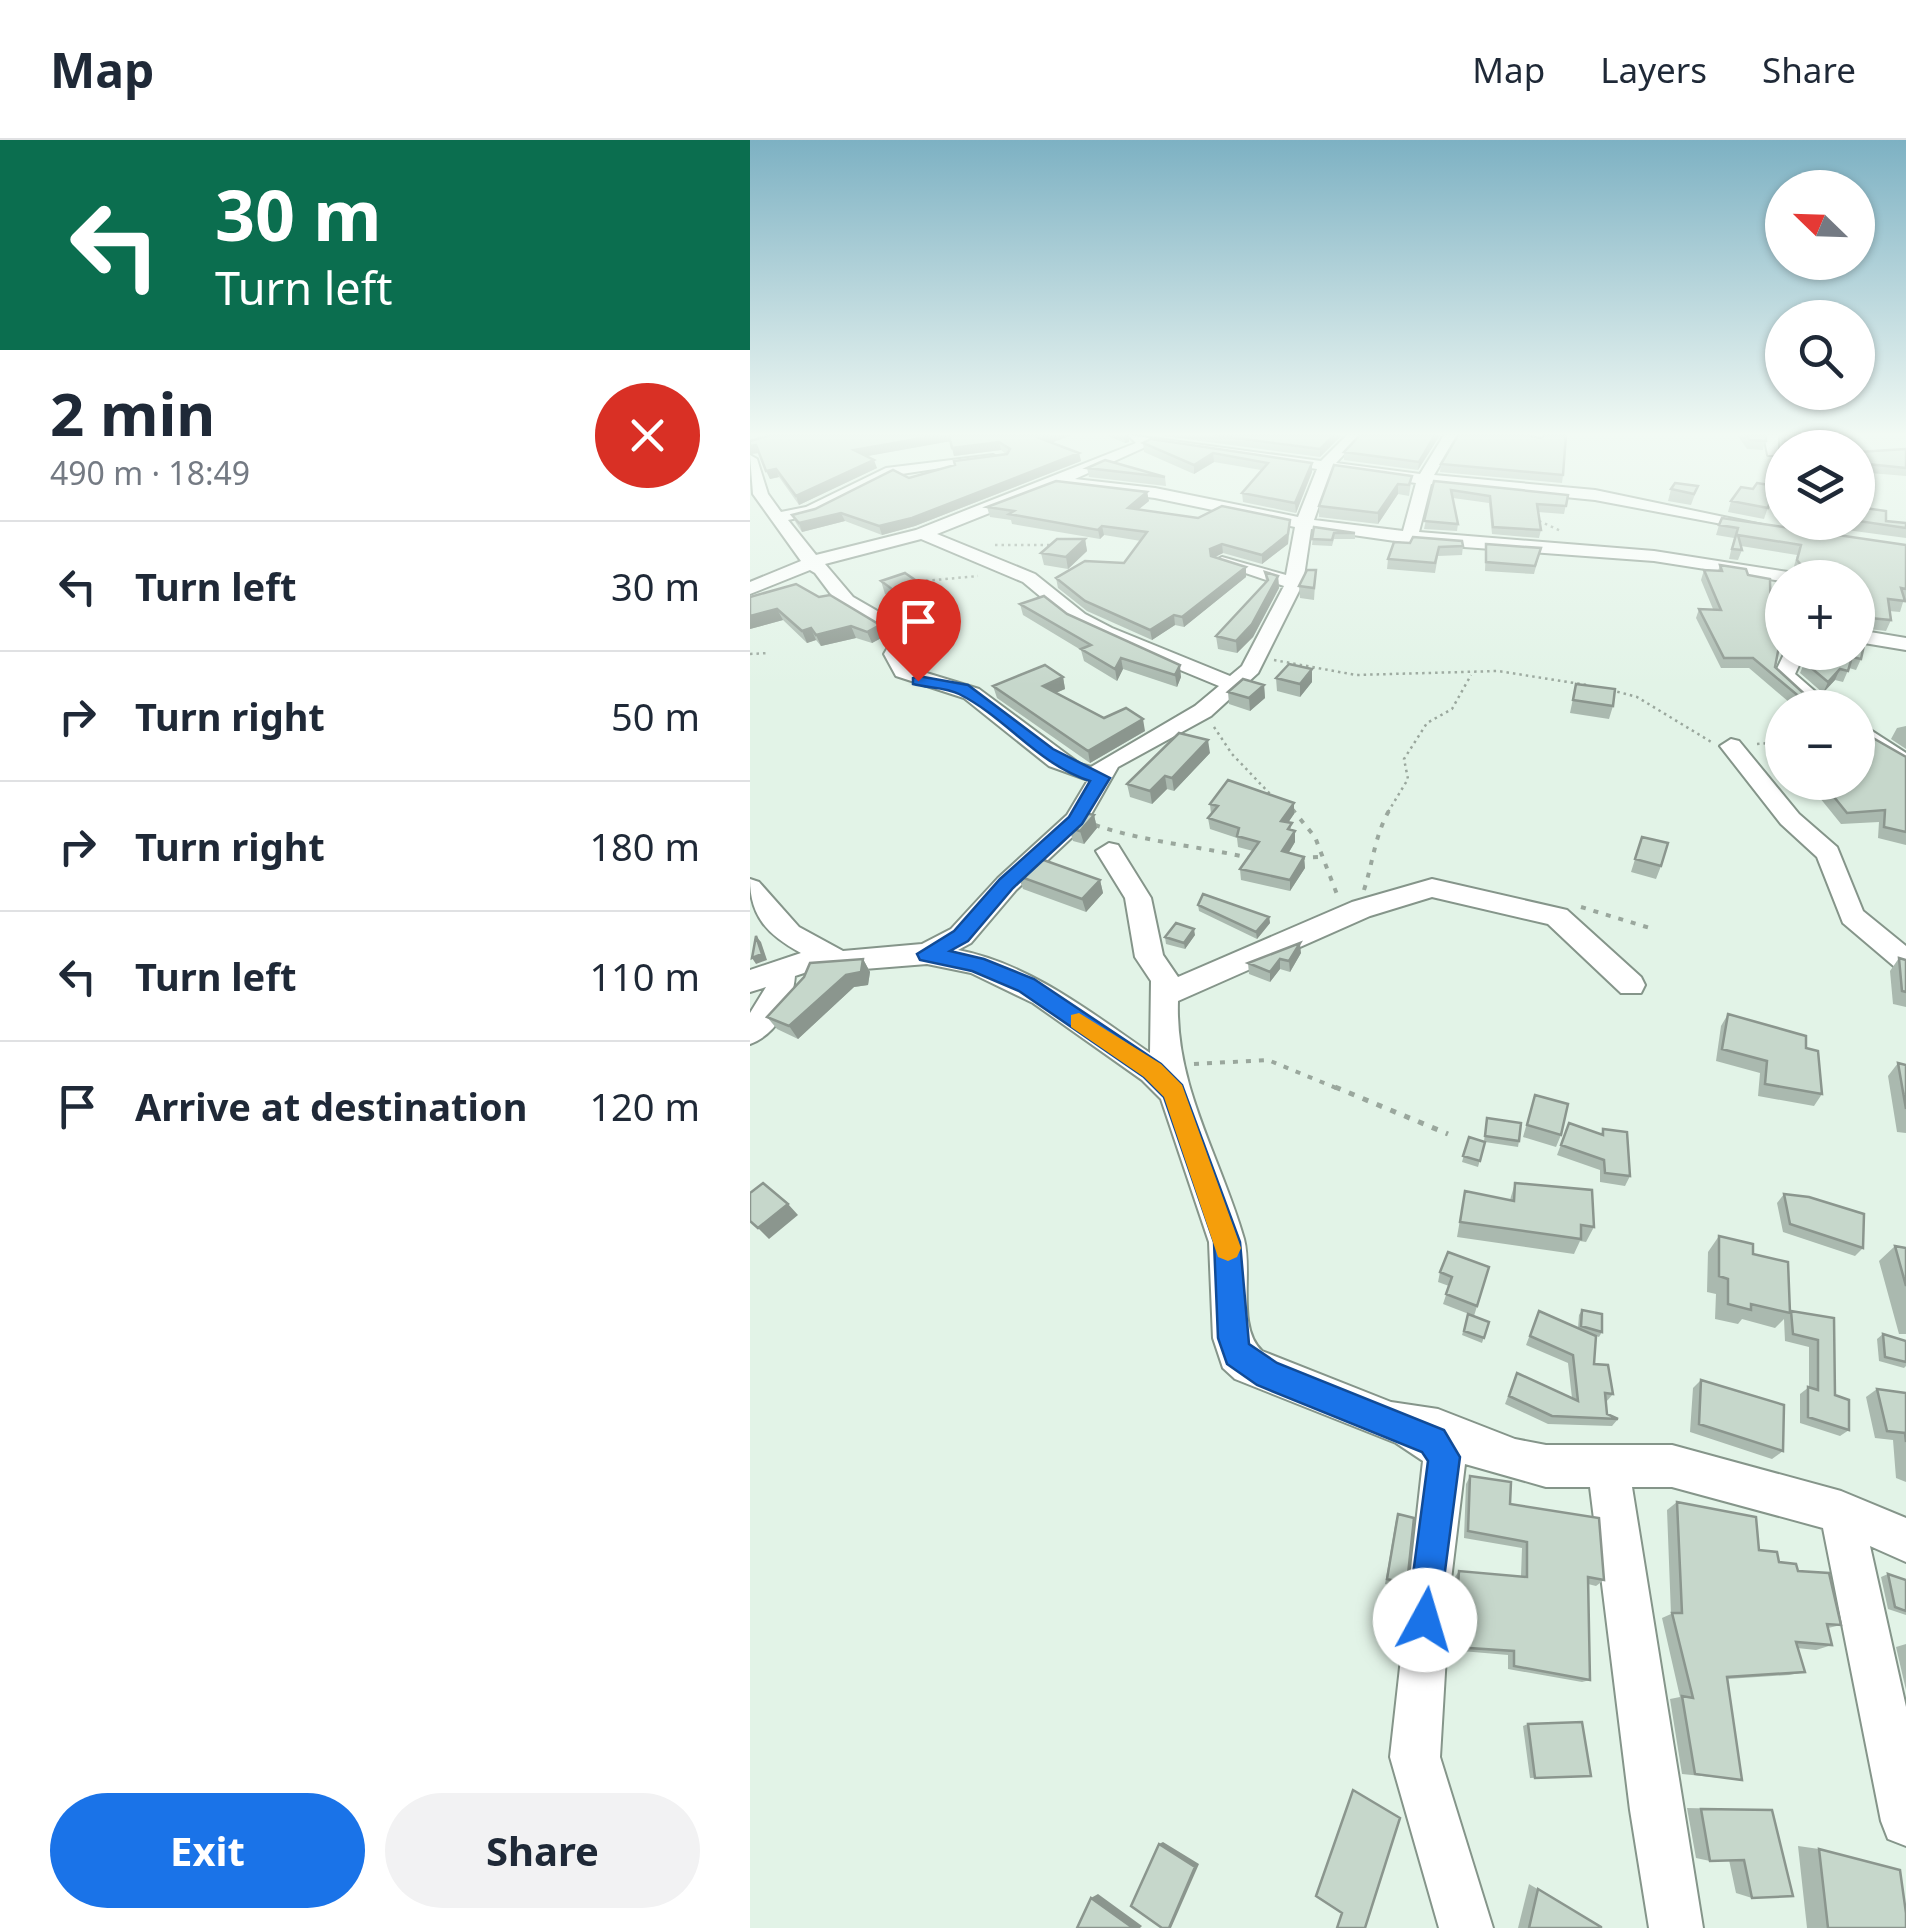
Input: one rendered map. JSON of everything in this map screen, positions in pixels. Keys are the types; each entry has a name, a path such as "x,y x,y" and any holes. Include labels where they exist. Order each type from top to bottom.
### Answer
{"street":[{"path":"778,518 811,564 821,569 846,601 905,635 894,654 902,672 918,681 963,689 1073,770 1101,778 1076,820 1006,884 961,936 927,954"},
{"path":"750,589 811,564 922,534 961,518"},
{"path":"1272,518 1409,538 1765,569"},
{"path":"1097,774 1110,762 1203,711 1236,685 1260,656 1294,584 1306,518"},
{"path":"1409,538 1416,518"},
{"path":"1724,518 1765,526"},
{"path":"922,534 1011,570 1105,632 1236,685"},
{"path":"1222,562 1294,584"},
{"path":"1875,639 1906,644"},
{"path":"1786,670 1784,675 1802,690"},
{"path":"1875,741 1906,764"},
{"path":"1731,746 1790,819 1828,853 1852,916 1906,961"},
{"path":"1110,851 1138,898 1149,957 1162,974 1166,994 1162,1036 1171,1079 1227,1242 1232,1338 1238,1354 1267,1374 1433,1441 1444,1457 1428,1588 1416,1757 1466,1928"},
{"path":"750,888 789,934 826,955 846,964 927,954 976,964 1026,985 1171,1079"},
{"path":"1166,994 1353,913 1432,888 1557,917 1631,985"},
{"path":"750,980 826,955"},
{"path":"750,1032 774,1005 782,989 781,972"},
{"path":"1391,1422 1438,1429 1478,1449 1546,1466 1672,1466 1840,1512 1906,1540"},
{"path":"1608,1467 1655,1810 1676,1928"},
{"path":"1840,1512 1906,1822"}],"path":[{"path":"1538,518 1562,532 1578,550"},
{"path":"951,543 1056,544"},
{"path":"902,586 1011,570"},
{"path":"750,654 769,652"},
{"path":"1260,656 1356,675 1511,672 1629,694 1706,741 1731,746 1765,743"},
{"path":"1353,913 1377,850 1377,830 1408,779 1404,760 1427,723 1452,708 1471,673"},
{"path":"1203,711 1232,754 1274,797"},
{"path":"1287,806 1300,814 1353,913"},
{"path":"1076,820 1140,840 1173,840 1239,858 1256,858"},
{"path":"1289,858 1323,857"},
{"path":"1537,910 1582,908 1653,929"},
{"path":"1171,1079 1268,1060 1448,1134"}],"building":[{"path":"857,518 910,518 879,526"},
{"path":"1034,518 1290,520 1288,534 1262,555 1222,544 1210,549 1211,556 1246,567 1182,617 1174,615 1150,630 1085,601 1056,578 1085,561 1124,563 1147,532 1102,526 1098,530"},
{"path":"1457,518 1458,524 1424,521"},
{"path":"1492,518 1539,518 1541,530 1493,527"},
{"path":"1722,518 1765,524 1765,539 1738,535 1742,550 1732,549 1738,528 1719,525"},
{"path":"1875,518 1906,523 1906,528 1875,523"},
{"path":"1314,527 1355,533 1334,533 1332,540 1312,539"},
{"path":"1413,537 1462,541 1463,546 1439,547 1435,563 1388,559 1394,542 1410,543"},
{"path":"1057,539 1085,539 1066,557 1041,553"},
{"path":"1770,540 1872,540 1906,545 1906,589 1901,588 1905,601 1888,599 1891,620 1875,618 1875,560 1797,560 1801,545"},
{"path":"1486,544 1541,548 1535,566 1486,562"},
{"path":"1720,565 1746,569 1748,575 1765,578 1765,668 1753,658 1724,658 1699,609 1721,610 1704,570 1722,571"},
{"path":"1307,570 1316,570 1314,588 1299,586"},
{"path":"1265,572 1278,576 1252,624 1236,641 1216,636 1268,580"},
{"path":"905,573 927,588 900,595 881,581"},
{"path":"796,584 819,597 830,595 880,625 867,632 851,626 816,635 811,628 802,631 777,609 750,616 750,597"},
{"path":"1044,596 1067,614 1180,665 1175,675 1121,658 1115,669 1081,649 1091,645 1020,604"},
{"path":"1289,664 1312,669 1300,684 1276,678"},
{"path":"1045,665 1063,677 1043,686 1104,718 1126,708 1143,719 1088,751 993,686"},
{"path":"1767,670 1778,670 1800,690 1791,690"},
{"path":"1814,670 1839,670 1828,682"},
{"path":"1243,679 1264,685 1249,698 1228,692"},
{"path":"1576,684 1615,689 1613,706 1573,700"},
{"path":"1179,733 1208,740 1172,778 1165,776 1150,791 1127,784"},
{"path":"1875,739 1906,757 1906,832 1884,827 1885,810 1847,813 1837,800 1875,800"},
{"path":"1228,780 1294,803 1281,821 1292,823 1288,829 1295,831 1282,851 1304,857 1290,880 1240,869 1259,842 1237,836 1239,828 1208,818 1218,806 1210,804"},
{"path":"1085,813 1094,815 1080,831 1069,828"},
{"path":"1642,837 1668,843 1661,866 1635,859"},
{"path":"1038,858 1100,880 1082,899 1018,876"},
{"path":"1203,894 1269,917 1256,932 1198,905"},
{"path":"1176,923 1194,929 1184,943 1165,937"},
{"path":"756,936 762,954 752,958"},
{"path":"1300,943 1289,961 1280,959 1270,972 1248,963"},
{"path":"1899,958 1906,960 1906,992 1902,991"},
{"path":"863,959 861,972 846,975 789,1026 767,1017 804,977 810,963"},
{"path":"1728,1014 1806,1036 1806,1048 1818,1051 1822,1094 1765,1084 1767,1061 1722,1049"},
{"path":"1898,1063 1906,1065 1906,1109"},
{"path":"1535,1095 1568,1104 1561,1135 1527,1125"},
{"path":"1487,1118 1521,1123 1519,1141 1485,1136"},
{"path":"1569,1123 1603,1135 1603,1129 1627,1132 1630,1176 1605,1173 1604,1160 1561,1145"},
{"path":"1469,1137 1485,1142 1480,1161 1463,1156"},
{"path":"763,1183 788,1204 758,1228 750,1221 750,1193"},
{"path":"1515,1183 1592,1190 1594,1227 1581,1225 1581,1239 1460,1222 1465,1191 1514,1201"},
{"path":"1784,1194 1809,1197 1864,1214 1863,1248 1790,1224"},
{"path":"1719,1236 1753,1244 1753,1254 1788,1262 1790,1313 1751,1304 1751,1310 1728,1304 1728,1279 1719,1276"},
{"path":"1895,1246 1906,1248 1906,1286"},
{"path":"1448,1252 1489,1267 1477,1306 1446,1294 1452,1277 1440,1272"},
{"path":"1582,1310 1602,1314 1602,1332 1581,1326"},
{"path":"1539,1311 1596,1336 1594,1364 1608,1365 1613,1394 1605,1393 1607,1414 1618,1419 1552,1416 1509,1396 1517,1373 1578,1401 1573,1355 1530,1336"},
{"path":"1791,1311 1834,1318 1835,1395 1849,1400 1849,1430 1808,1417 1808,1387 1818,1390 1818,1340 1793,1334"},
{"path":"1468,1314 1489,1322 1484,1338 1464,1331"},
{"path":"1883,1334 1906,1341 1906,1362 1885,1357"},
{"path":"1701,1380 1784,1405 1783,1451 1699,1424"},
{"path":"1877,1389 1906,1393 1906,1442 1905,1433 1887,1431"},
{"path":"1470,1476 1511,1482 1510,1504 1599,1518 1604,1580 1588,1577 1590,1680 1514,1666 1514,1651 1454,1647 1459,1571 1527,1577 1527,1542 1468,1531"},
{"path":"1677,1502 1756,1517 1759,1550 1777,1552 1779,1562 1796,1564 1798,1571 1829,1573 1841,1625 1827,1624 1832,1645 1796,1642 1805,1672 1727,1677 1742,1780 1695,1774 1682,1696 1693,1698 1672,1613 1682,1613"},
{"path":"1398,1514 1414,1518 1407,1584 1387,1579"},
{"path":"1888,1574 1906,1580 1906,1611 1895,1607"},
{"path":"1582,1722 1591,1776 1535,1778 1528,1724"},
{"path":"1353,1790 1400,1818 1365,1928 1337,1928 1342,1913 1316,1896"},
{"path":"1701,1809 1772,1810 1793,1896 1752,1898 1744,1860 1710,1861"},
{"path":"1159,1844 1195,1867 1169,1928 1162,1928 1131,1906"},
{"path":"1819,1849 1900,1870 1906,1928 1828,1928"},
{"path":"1538,1889 1601,1927 1601,1928 1529,1928"},
{"path":"1091,1898 1133,1928 1077,1928"}],"slow traffic":[{"path":"1079,1021 1153,1070 1174,1092 1228,1248"}],"route":[{"path":"918,681 963,689 1073,770 1101,778 1076,820 1006,884 961,936 938,952 927,954 976,964 1026,985 1153,1070 1174,1092 1227,1242 1232,1338 1238,1354 1249,1366 1391,1422 1440,1448 1445,1468 1425,1620"}]}
